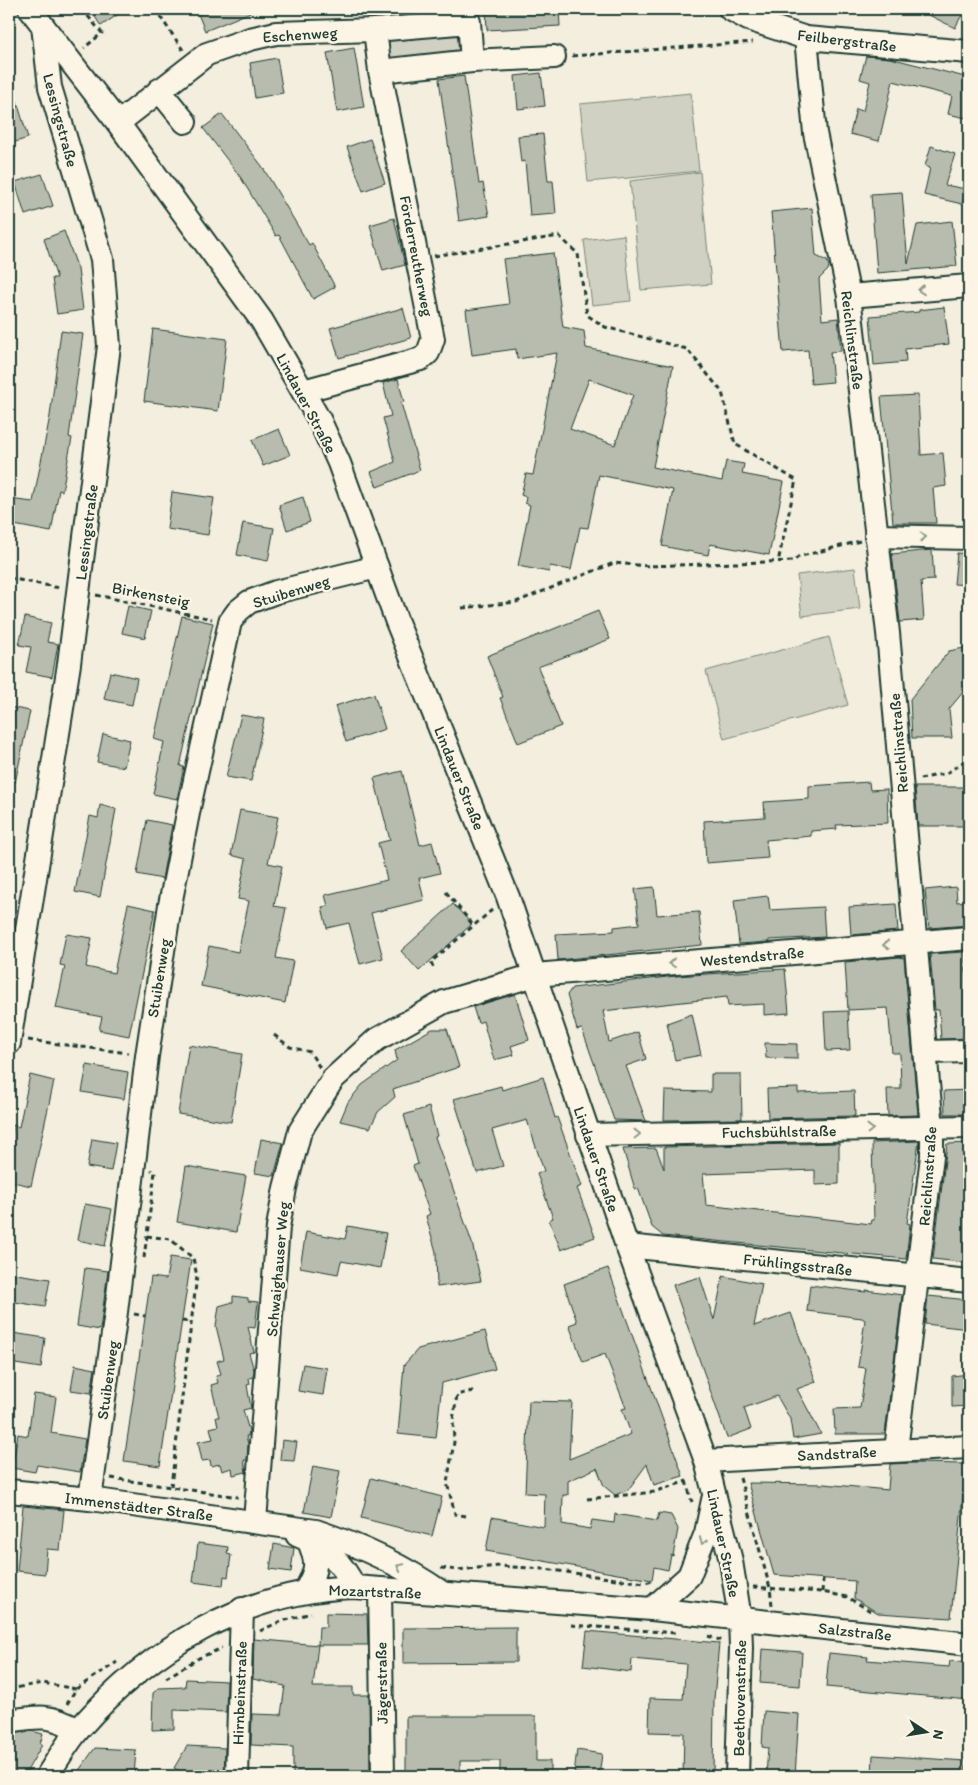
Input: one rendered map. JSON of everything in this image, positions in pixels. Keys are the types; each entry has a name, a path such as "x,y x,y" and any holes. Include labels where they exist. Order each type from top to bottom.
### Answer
{"street":[{"name":"Feilbergstraße","path":"730,9 748,19 806,38 969,52"},
{"name":"Eschenweg","path":"118,123 207,54 228,45 276,33 375,30 468,15 472,62"},
{"name":"Lindauer Straße","path":"36,17 118,123 262,321 320,421 339,464 397,622 508,897 588,1135 710,1476 740,1619"},
{"name":"Lessingstraße","path":"18,1041 25,952 78,592 109,346 102,259 50,87 36,17"},
{"name":"Förderreutherweg","path":"303,391 413,362 428,353 433,340 380,71 375,30"},
{"name":"Reichlinstraße","path":"806,38 815,133 849,296 888,633 927,1052 932,1128 932,1156 919,1276 896,1450"},
{"path":"380,71 472,62 554,57"},
{"path":"159,90 185,122"},
{"path":"849,296 969,286"},
{"path":"876,536 969,538"},
{"name":"Stuibenweg","path":"90,1499 116,1312 146,1056 170,905 190,803 230,622 238,610 249,602 276,592 377,566"},
{"name":"Westendstraße","path":"534,975 969,938"},
{"name":"Schwaighauser Weg","path":"260,1514 278,1228 285,1188 300,1131 333,1079 376,1040 444,1002 534,975"},
{"path":"927,1052 969,1051"},
{"name":"Fuchsbühlstraße","path":"588,1135 969,1127"},
{"name":"Frühlingsstraße","path":"627,1246 969,1281"},
{"name":"Sandstraße","path":"710,1476 735,1458 969,1448"},
{"path":"652,1609 690,1576 706,1533 710,1476"},
{"name":"Immenstädter Straße","path":"9,1496 90,1499 168,1509 260,1514 350,1542 413,1573 441,1593"},
{"name":"Immenstädter Straße","path":"260,1514 308,1539 338,1561 354,1587"},
{"path":"305,1591 314,1575 316,1559 308,1539"},
{"name":"Mozartstraße","path":"47,1776 78,1730 131,1676 184,1638 242,1609 305,1591 354,1587 652,1609 740,1619"},
{"name":"Jägerstraße","path":"380,1589 383,1776"},
{"name":"Hirnbeinstraße","path":"236,1776 242,1609"},
{"name":"Salzstraße","path":"740,1619 969,1644"},
{"name":"Beethovenstraße","path":"737,1776 741,1647 740,1619"},
{"path":"9,1721 41,1716 58,1719 78,1730"}],"path":[{"path":"70,60 102,33 82,9"},
{"path":"156,9 194,64"},
{"path":"554,57 762,42"},
{"path":"417,259 560,236 578,254 587,315 606,327 687,349 722,392 735,444 796,480 778,562"},
{"path":"462,608 516,602 614,563 648,566 794,561 798,557 876,536"},
{"name":"Birkensteig","path":"9,578 230,622"},
{"path":"902,782 947,773 969,758 969,724"},
{"path":"446,892 473,925"},
{"path":"433,967 431,962 508,897"},
{"path":"274,1035 290,1047 310,1052 320,1068 333,1079"},
{"path":"18,1041 110,1050"},
{"path":"147,1236 170,1239 194,1258 197,1276 168,1509"},
{"path":"182,1321 190,1322"},
{"path":"466,1516 455,1514 447,1483 454,1442 453,1420 457,1395 476,1390"},
{"path":"735,1458 770,1588 775,1623"},
{"path":"93,1476 171,1486 260,1514"},
{"path":"587,1499 654,1492 710,1476"},
{"path":"457,1570 508,1567 545,1569 645,1584 661,1580"},
{"path":"822,1592 823,1579"},
{"path":"734,1585 822,1592 847,1597 862,1606"},
{"path":"161,1681 198,1658 280,1622 318,1611"},
{"path":"9,1689 43,1683 76,1689"}],"shaded area":[{"path":"458,31 460,56 390,61 389,36"},
{"path":"691,93 699,171 588,182 580,104"},
{"path":"700,172 711,284 641,290 630,181"},
{"path":"624,235 631,301 592,305 584,240"},
{"path":"855,568 860,609 802,616 797,575"},
{"path":"829,637 848,705 724,739 706,671"}],"building":[{"path":"90,9 126,9 101,26"},
{"path":"196,9 258,9 205,31"},
{"path":"486,9 559,9 560,26 487,30"},
{"path":"917,9 965,9 955,28"},
{"path":"354,48 364,107 337,112 327,53"},
{"path":"866,56 890,58 969,78 969,102 966,118 948,114 952,96 893,81 879,141 850,134 856,109 863,111 870,82 860,79"},
{"path":"277,58 283,93 255,98 250,63"},
{"path":"541,73 545,106 518,109 515,76"},
{"path":"464,76 479,184 483,183 489,216 459,221 439,79"},
{"path":"12,85 28,138 9,144 9,86"},
{"path":"222,114 262,166 309,245 312,243 335,287 313,299 279,235 276,236 241,178 203,128"},
{"path":"543,134 548,181 553,181 556,214 530,216 525,161 521,162 518,136"},
{"path":"370,139 385,183 363,191 347,147"},
{"path":"931,146 955,154 945,185 966,189 962,204 924,195 930,168 925,166"},
{"path":"42,174 53,206 25,215 15,182"},
{"path":"902,192 908,264 917,225 952,221 957,266 877,273 871,194"},
{"path":"812,208 816,256 827,261 829,266 828,270 819,279 822,320 838,318 841,351 830,352 833,382 811,384 808,350 783,352 771,212"},
{"path":"394,218 405,265 383,271 370,225"},
{"path":"64,231 78,269 83,310 57,314 52,278 57,278 44,239"},
{"path":"553,253 563,327 584,331 586,348 673,366 653,467 722,481 726,461 744,464 742,474 784,482 769,555 710,544 708,555 662,546 673,490 599,475 588,528 580,527 571,570 550,566 549,572 518,566 530,505 525,503 526,497 521,495 526,474 533,475 557,353 517,359 516,349 472,355 466,310 509,304 503,259","holes":["589,379 633,395 615,445 570,429"]},
{"path":"944,307 949,344 905,349 906,362 874,365 870,316 919,312 919,310"},
{"path":"403,308 411,338 339,358 330,328"},
{"path":"153,329 227,339 218,411 144,401"},
{"path":"61,331 83,334 69,437 72,438 62,491 59,490 51,532 9,524 9,499 33,502 50,416"},
{"path":"398,379 404,402 401,403 420,470 377,487 371,472 395,462 383,418 391,416 383,383"},
{"path":"918,395 921,455 943,453 946,486 933,488 936,523 893,523 881,397"},
{"path":"279,429 290,455 263,466 252,440"},
{"path":"172,492 214,498 208,535 167,529"},
{"path":"303,497 310,522 287,530 279,505"},
{"path":"243,523 274,528 268,561 237,555"},
{"path":"932,550 934,580 921,581 924,620 900,622 892,554"},
{"path":"957,553 969,554 969,585 954,584"},
{"path":"128,606 151,611 145,638 122,633"},
{"path":"598,611 610,639 538,667 561,726 518,743 500,698 503,697 487,656"},
{"path":"182,616 213,623 180,766 184,767 177,799 153,794 164,742 154,739"},
{"path":"25,617 51,623 47,642 58,644 52,677 26,672 31,647 19,645"},
{"path":"969,647 969,690 964,691 949,709 952,738 912,738 910,699 949,651"},
{"path":"110,672 137,678 132,705 104,699"},
{"path":"374,694 385,729 346,742 335,706"},
{"path":"9,707 30,711 15,783 9,782"},
{"path":"241,715 264,719 251,781 226,777"},
{"path":"103,734 130,740 124,767 97,762"},
{"path":"402,771 420,845 432,842 440,873 419,878 424,900 371,913 383,958 360,964 349,923 327,928 322,907 328,906 325,895 387,880 378,843 390,840 374,778"},
{"path":"869,782 870,790 887,789 888,823 836,825 837,829 811,831 811,836 766,840 768,858 706,863 704,821 765,817 764,802 809,799 809,786"},
{"path":"915,787 969,787 969,826 918,826"},
{"path":"100,805 116,809 100,897 75,892 90,816 98,818"},
{"path":"240,810 278,817 268,863 282,866 274,906 286,908 276,958 293,961 285,1003 201,986 209,946 238,952 249,901 238,899 246,859 231,855"},
{"path":"147,820 172,825 162,879 137,874"},
{"path":"654,887 657,915 699,912 702,945 558,960 556,934 614,931 614,927 639,924 635,889"},
{"path":"956,887 957,902 969,901 969,925 929,928 925,890"},
{"path":"768,896 770,910 823,907 825,937 769,940 769,942 739,944 734,900"},
{"path":"128,904 155,910 129,1036 99,1030 102,1017 56,1008 65,966 60,965 66,934 92,938 86,967 114,973"},
{"path":"453,904 472,924 419,971 401,951"},
{"path":"896,904 898,931 851,935 849,907"},
{"path":"965,952 969,1038 941,1039 939,1010 935,1010 930,954"},
{"path":"904,958 918,1115 888,1116 887,1089 901,1089 900,1053 892,1053 888,1008 848,1010 845,962"},
{"path":"785,969 789,1013 764,1015 764,1004 728,1006 727,997 603,1011 609,1042 638,1032 646,1059 626,1066 646,1121 614,1120 582,1029 577,1030 567,995 572,988 676,976"},
{"path":"515,994 529,1040 511,1046 514,1055 494,1060 483,1021 478,1023 473,1007"},
{"path":"848,1011 850,1050 826,1051 824,1012"},
{"path":"692,1014 701,1055 675,1060 667,1023"},
{"path":"432,1029 447,1029 459,1067 393,1089 395,1097 378,1112 370,1128 340,1121 348,1102 362,1085 397,1060 395,1050"},
{"path":"765,1043 797,1044 797,1059 766,1058"},
{"path":"189,1045 242,1054 231,1122 178,1114"},
{"path":"87,1065 128,1072 124,1099 82,1092"},
{"path":"711,1074 741,1074 742,1119 664,1120 665,1091 711,1092"},
{"path":"30,1075 54,1081 31,1186 9,1181 9,1146 13,1125 19,1127"},
{"path":"543,1077 555,1118 557,1117 582,1186 577,1188 595,1237 561,1250 549,1220 553,1218 537,1174 544,1171 527,1120 492,1130 503,1166 477,1173 454,1099 501,1086 502,1090"},
{"path":"798,1088 798,1093 854,1091 855,1116 768,1118 767,1089"},
{"path":"969,1090 969,1114 945,1114 944,1091"},
{"path":"429,1107 437,1136 435,1137 472,1243 481,1281 437,1287 436,1252 426,1216 430,1214 413,1166 418,1164 404,1115"},
{"path":"92,1139 116,1143 111,1171 87,1167"},
{"path":"261,1139 283,1143 274,1176 255,1173"},
{"path":"919,1141 907,1223 910,1224 906,1259 663,1236 652,1227 638,1188 635,1189 623,1149 656,1148 664,1169 664,1147 839,1143 839,1184 815,1185 815,1170 703,1174 706,1205 871,1224 872,1220 874,1220 872,1143"},
{"path":"969,1143 969,1263 933,1259 947,1144"},
{"path":"186,1166 246,1176 236,1232 177,1222"},
{"path":"85,1204 112,1209 105,1246 78,1240"},
{"path":"348,1226 386,1233 380,1268 341,1261 338,1274 300,1267 306,1232 345,1239"},
{"path":"170,1257 191,1260 160,1466 124,1461 151,1277 166,1279"},
{"path":"85,1268 108,1271 100,1330 77,1326"},
{"path":"608,1268 683,1476 654,1485 647,1464 628,1490 615,1495 604,1486 597,1468 568,1481 568,1495 563,1495 562,1524 590,1529 592,1520 614,1523 615,1514 657,1521 659,1513 671,1515 678,1529 673,1556 671,1555 668,1570 654,1567 652,1580 486,1551 492,1517 544,1527 545,1494 525,1493 529,1401 572,1402 569,1459 631,1434 622,1409 626,1408 605,1354 583,1362 569,1325 577,1322 564,1284"},
{"path":"9,1273 50,1279 45,1307 9,1301"},
{"path":"723,1276 762,1284 754,1326 791,1313 816,1382 797,1389 821,1434 793,1439 790,1419 777,1396 744,1408 751,1429 727,1438 673,1285 700,1277 714,1320"},
{"path":"810,1285 902,1295 885,1434 835,1434 834,1409 860,1408 866,1368 858,1367 865,1320 862,1318 807,1311"},
{"path":"233,1296 248,1298 248,1301 258,1302 255,1328 248,1327 254,1352 249,1353 254,1370 253,1377 249,1378 250,1384 247,1385 251,1408 243,1410 249,1431 248,1436 246,1436 248,1444 247,1460 244,1460 246,1472 233,1475 232,1468 222,1471 220,1464 211,1466 210,1460 202,1461 198,1442 213,1439 210,1428 218,1426 216,1417 219,1417 211,1385 218,1383 216,1376 221,1374 217,1361 224,1359 216,1326 219,1306 233,1302"},
{"path":"928,1296 969,1300 969,1329 925,1324"},
{"path":"485,1331 495,1369 442,1383 436,1438 398,1434 404,1365 418,1349"},
{"path":"13,1333 45,1338 41,1368 9,1363"},
{"path":"303,1364 327,1368 323,1395 298,1391"},
{"path":"75,1365 95,1369 91,1393 71,1390"},
{"path":"969,1374 969,1406 952,1407 952,1376"},
{"path":"34,1394 56,1397 51,1433 85,1439 80,1472 37,1465 35,1472 12,1468 18,1434 28,1436"},
{"path":"282,1440 297,1442 294,1461 280,1460"},
{"path":"890,1464 966,1464 951,1618 878,1613 854,1598 855,1581 774,1575 748,1483 824,1484 888,1490"},
{"path":"313,1466 340,1471 331,1517 304,1512"},
{"path":"371,1478 442,1497 432,1536 361,1518"},
{"path":"23,1506 64,1510 60,1550 47,1549 45,1574 17,1571"},
{"path":"198,1543 228,1547 227,1554 231,1555 228,1577 224,1576 223,1586 193,1582"},
{"path":"274,1544 294,1548 291,1572 270,1569"},
{"path":"326,1613 367,1614 368,1645 318,1645 319,1627 326,1627"},
{"path":"516,1627 516,1662 403,1663 403,1628"},
{"path":"587,1631 719,1643 714,1699 713,1776 683,1776 684,1733 649,1732 650,1698 683,1699 686,1664 632,1659 631,1672 583,1666"},
{"path":"254,1639 318,1645 313,1687 353,1687 353,1695 369,1695 370,1776 293,1776 293,1747 251,1745 252,1714 281,1715 285,1686 253,1679"},
{"path":"762,1649 802,1652 800,1686 760,1683"},
{"path":"829,1653 868,1657 867,1660 949,1667 950,1661 969,1663 969,1700 826,1687"},
{"path":"186,1679 227,1681 226,1712 174,1710 174,1729 152,1730 153,1693 159,1688 185,1687"},
{"path":"764,1711 799,1714 795,1776 766,1776 768,1748 762,1747"},
{"path":"406,1716 536,1716 536,1761 550,1761 550,1776 500,1776 500,1761 460,1761 460,1776 406,1776"},
{"path":"31,1731 43,1734 40,1744 42,1745 24,1776 9,1776 9,1735"},
{"path":"187,1746 225,1748 224,1776 189,1776 174,1768"},
{"path":"95,1748 136,1750 134,1776 75,1776"},
{"path":"577,1750 602,1754 599,1776 574,1773"},
{"path":"873,1755 966,1761 965,1776 872,1776"}]}
